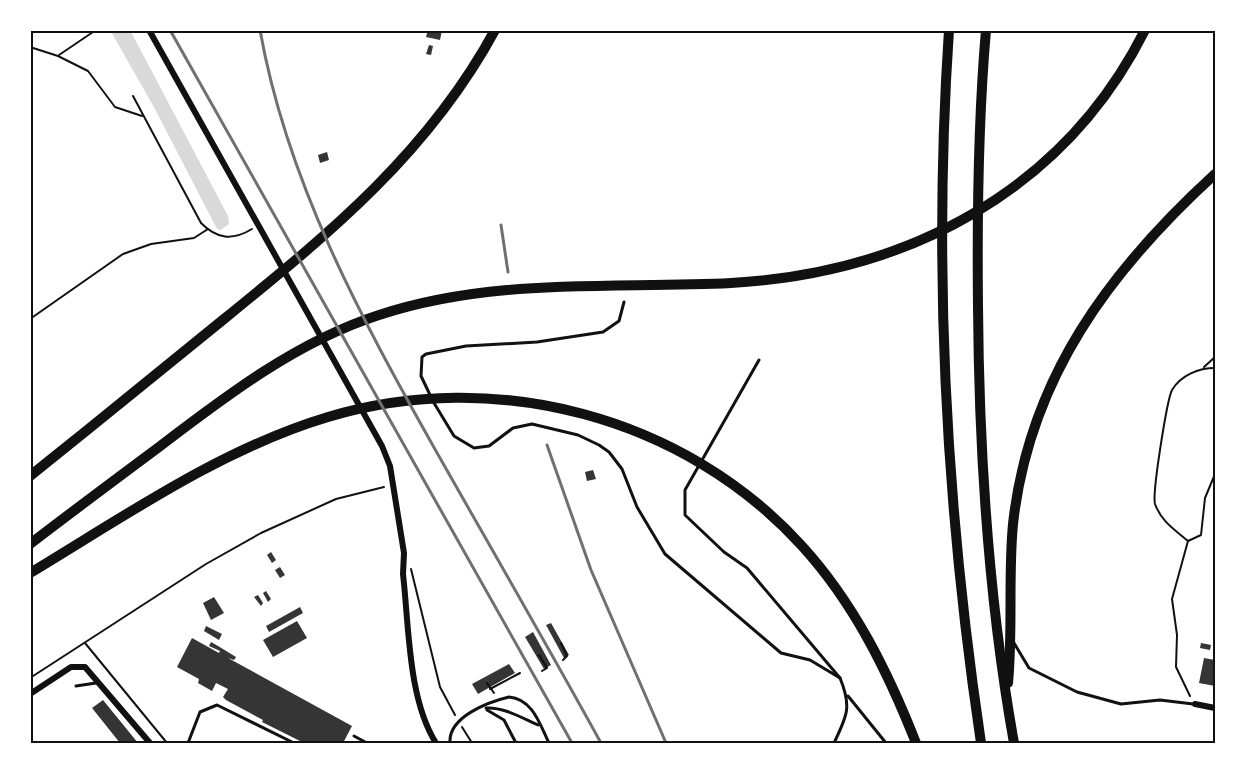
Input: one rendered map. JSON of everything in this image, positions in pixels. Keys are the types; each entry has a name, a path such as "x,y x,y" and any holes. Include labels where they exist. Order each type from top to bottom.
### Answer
{"highway":[{"path":"30,476 351,214 378,188 429,130 468,75 495,30"},
{"path":"949,30 944,117 942,245 949,447 960,581 981,743"},
{"path":"986,30 977,189 979,408 987,549 1014,743"},
{"path":"30,544 224,399 293,354 355,324 404,307 497,290 586,285 733,283 836,269 888,254 968,218 1022,181 1059,149 1092,113 1118,78 1145,30"},
{"path":"1007,701 1012,640 1011,559 1016,501 1028,448 1053,380 1082,325 1118,274 1162,225 1215,174"},
{"path":"30,573 223,460 271,438 327,417 393,402 444,397 520,401 602,419 671,447 740,490 784,527 838,591 871,644 916,743"}],"street":[{"path":"149,30 379,440 390,466 404,553 403,574 418,703 428,730 436,743"},
{"path":"30,694 65,670 79,666 91,670 150,743"},
{"path":"1195,704 1215,708"}],"lane":[{"path":"624,302 619,321 609,330 537,342 466,346 426,354 419,361 421,376 446,425 466,446 489,446 513,428 532,424 578,435 609,452 622,469 637,507 664,554 781,652 810,660 840,678"},
{"path":"759,360 686,489 685,515 724,552 757,578 840,678 847,694 886,743"},
{"path":"1012,640 1029,668 1077,692 1121,704 1161,700 1195,704"},
{"path":"76,686 91,682 101,683"},
{"path":"834,743 848,710 847,694"},
{"path":"450,743 451,730 459,721 501,699 517,698 525,702 549,743"},
{"path":"188,743 200,712 217,705 294,743"},
{"path":"482,708 495,708 540,726"},
{"path":"482,708 504,720 516,743"},
{"path":"354,736 367,743"}],"path":[{"path":"58,56 96,30"},
{"path":"30,46 58,56 88,71 115,106 142,116"},
{"path":"133,96 142,116 157,136 188,201 208,229 216,235 230,238 240,236 259,225"},
{"path":"30,319 123,254 151,244 194,238 208,229"},
{"path":"1187,540 1162,519 1154,501 1157,466 1172,391 1185,376 1203,368 1215,357"},
{"path":"1203,368 1215,368"},
{"path":"1187,540 1201,535 1205,498 1215,474"},
{"path":"30,678 206,564 261,533 336,500 393,484"},
{"path":"1187,540 1172,599 1177,635 1176,667 1195,704"},
{"path":"404,553 414,574 440,687 472,743"},
{"path":"85,642 167,743"},
{"path":"561,643 567,656 564,660"},
{"path":"539,655 547,668 542,671"},
{"path":"490,689 520,673"},
{"path":"487,683 501,699"}],"shaded area":[{"path":"110,30 130,30 228,216 229,224 221,230 217,229 155,109"}],"building":[{"path":"428,30 442,30 440,40 426,37"},
{"path":"429,45 433,46 431,55 426,54"},
{"path":"327,152 329,160 320,163 318,155"},
{"path":"593,470 596,479 587,481 585,472"},
{"path":"271,552 276,560 272,563 267,555"},
{"path":"280,567 285,575 280,578 275,570"},
{"path":"266,591 271,599 268,602 263,593"},
{"path":"258,595 263,603 261,606 254,597"},
{"path":"214,597 224,613 211,620 203,603"},
{"path":"300,607 303,613 269,632 266,626"},
{"path":"297,621 307,638 273,657 263,640"},
{"path":"551,623 569,655 564,658 546,625"},
{"path":"206,626 222,634 219,640 204,631"},
{"path":"533,632 551,665 544,669 525,637"},
{"path":"192,638 219,653 220,651 209,646 211,642 236,657 234,660 228,658 352,726 343,743 304,743 262,722 263,720 226,700 223,697 228,689 216,683 212,691 198,683 199,679 177,667"},
{"path":"1201,643 1211,645 1210,650 1200,648"},
{"path":"1204,658 1215,660 1215,686 1199,683"},
{"path":"509,664 515,673 478,694 472,684"},
{"path":"103,700 138,743 120,743 92,708"}],"railway":[{"path":"170,30 572,743"},
{"path":"260,30 272,86 288,141 330,248 354,299 408,401 601,743"},
{"path":"501,225 508,272"},
{"path":"547,445 591,570 666,743"}]}
